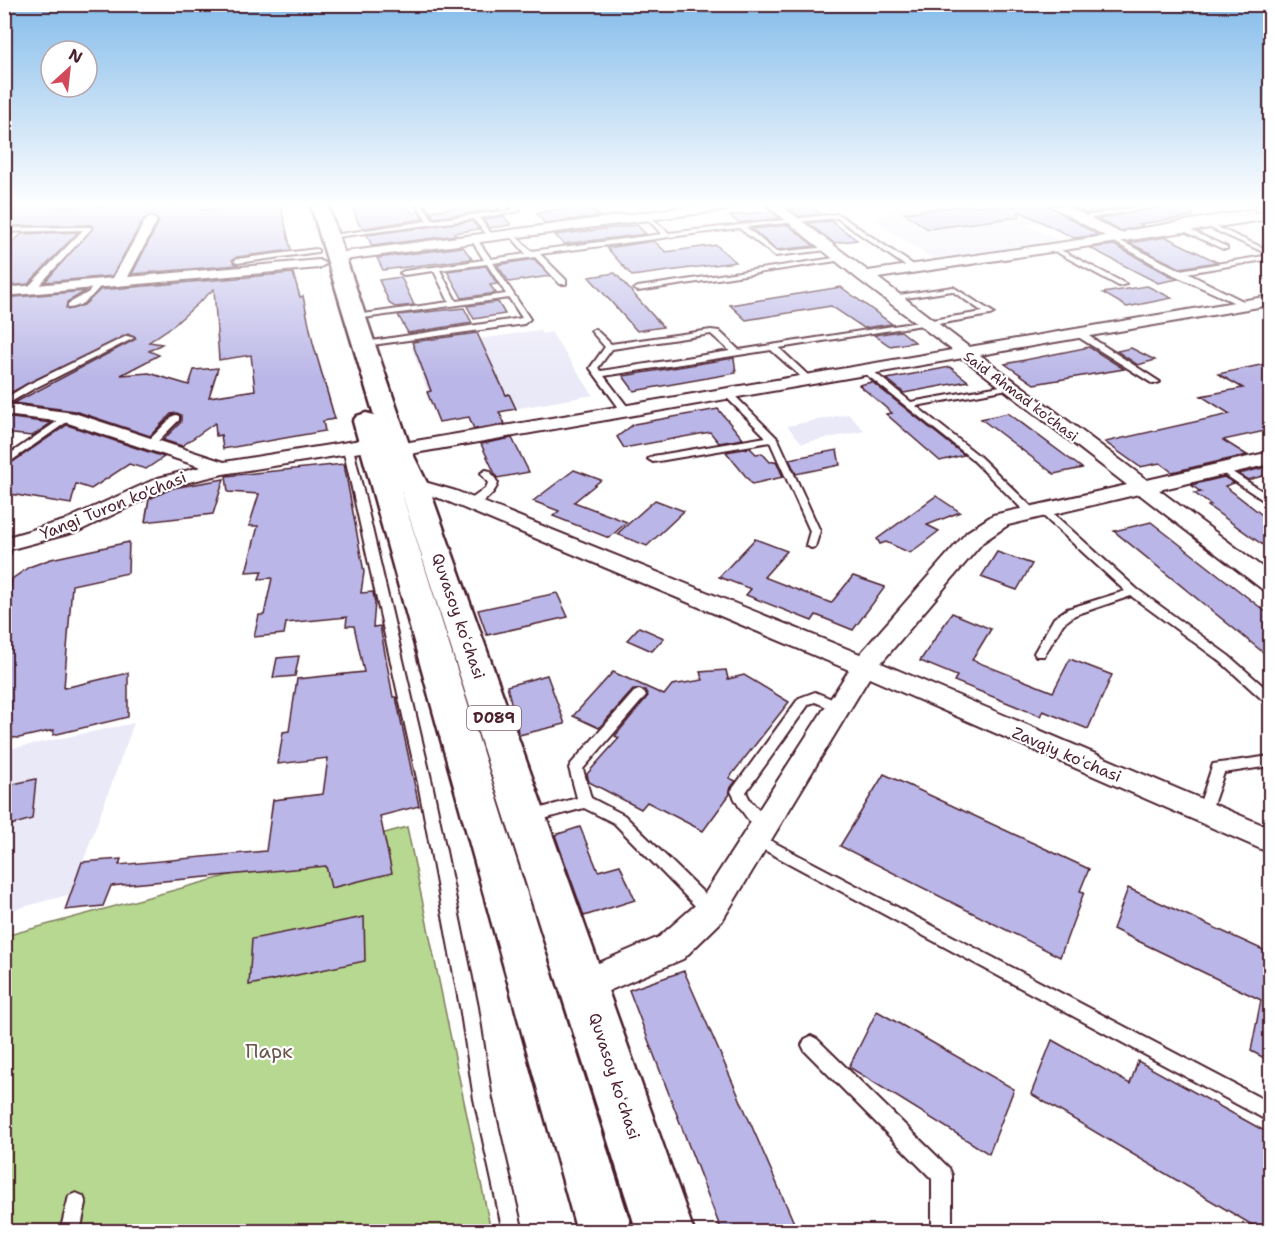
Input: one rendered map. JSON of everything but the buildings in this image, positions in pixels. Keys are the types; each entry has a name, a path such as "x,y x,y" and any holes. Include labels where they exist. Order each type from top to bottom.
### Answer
{"main road":[{"name":"Quvasoy koʻchasi","path":"329,264 373,447 400,487 528,817 666,1232"},
{"name":"Quvasoy koʻchasi","path":"333,264 361,331 373,447"},
{"name":"Quvasoy koʻchasi","path":"400,487 605,1232"}],"street":[{"path":"117,283 127,264"},
{"path":"4,292 117,283 217,264"},
{"name":"Said Ahmad ko'chasi","path":"847,264 1270,584"},
{"path":"863,276 942,264"},
{"name":"Yangi Turon ko'chasi","path":"5,548 71,526 165,482 223,468 626,410 1270,300"},
{"name":"Yangi Turon ko'chasi","path":"4,409 68,417 223,468"},
{"path":"585,985 671,948 711,911 762,833 864,666 975,537 1001,520 1270,458"},
{"name":"Zavqiy koʻchasi","path":"400,487 471,504 864,666 1270,841"}],"lane":[{"path":"30,290 55,264"},
{"path":"404,273 475,264"},
{"path":"361,331 521,322 526,318 488,264"},
{"path":"543,264 563,282"},
{"path":"638,289 776,264"},
{"path":"908,264 914,268"},
{"path":"1083,264 1122,284"},
{"path":"1163,264 1244,305"},
{"path":"1178,273 1226,264"},
{"path":"436,269 454,303"},
{"path":"71,306 92,293 97,285"},
{"path":"598,374 990,313 953,289 892,297"},
{"path":"361,331 454,303 510,296"},
{"path":"595,331 609,347"},
{"path":"626,410 594,368 609,347 711,332 716,333 736,352"},
{"path":"1078,333 1156,382"},
{"path":"4,403 30,387 130,338"},
{"path":"773,347 807,379"},
{"path":"865,369 975,457 1133,592 1226,659 1270,699"},
{"path":"909,405 1008,386"},
{"path":"726,392 773,439 815,531 811,545"},
{"path":"4,463 68,417"},
{"path":"151,443 176,418"},
{"path":"653,459 773,439"},
{"path":"373,447 425,783 469,1007 483,1100 513,1232"},
{"path":"1221,468 1270,500"},
{"path":"471,504 491,489 494,483 486,473"},
{"path":"1040,653 1058,621 1071,612 1133,592"},
{"path":"585,802 576,768 639,695"},
{"path":"839,707 815,697 804,701 738,791 762,833 1270,1113"},
{"path":"1204,812 1218,768 1270,760"},
{"path":"528,817 585,802 619,819 711,911"},
{"path":"811,1045 942,1175 942,1232"},
{"path":"70,1232 76,1203"}],"shaded area":[{"path":"540,330 542,334 551,332 593,395 439,422 412,349"},
{"path":"848,414 865,431 802,443 787,426"},
{"path":"134,723 71,894 5,912 5,750"}],"green space":[{"name":"Парк","path":"407,827 491,1231 5,1232 5,936"}]}
